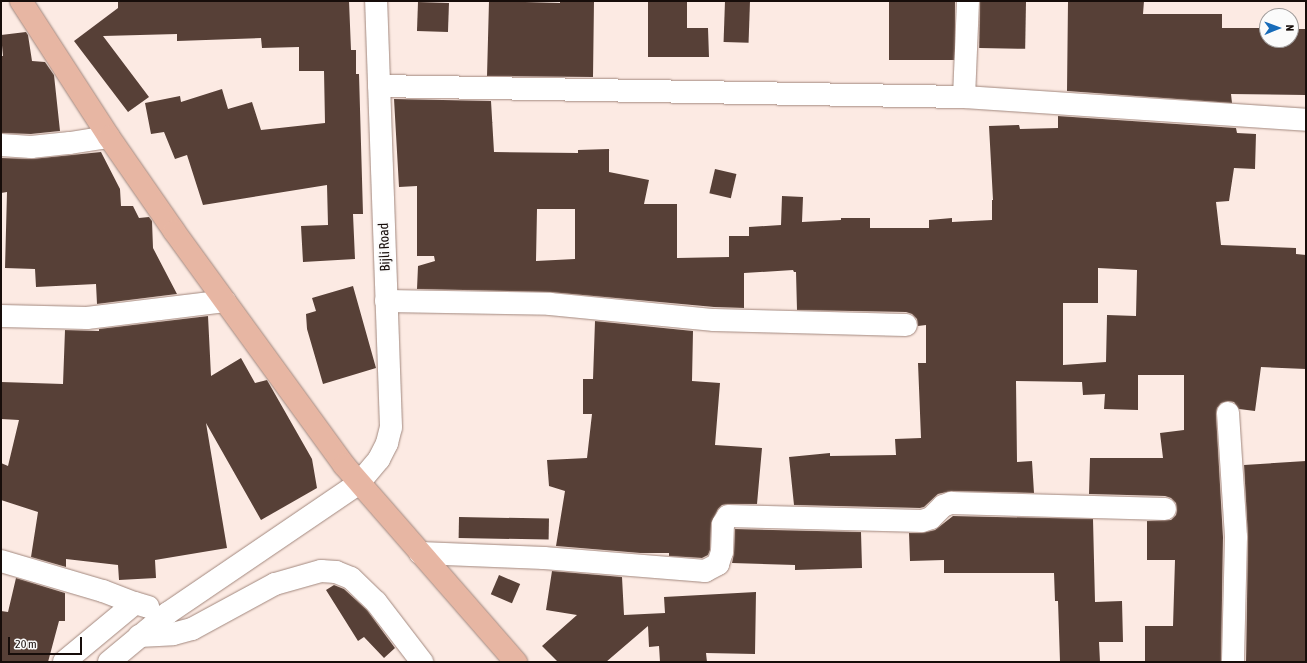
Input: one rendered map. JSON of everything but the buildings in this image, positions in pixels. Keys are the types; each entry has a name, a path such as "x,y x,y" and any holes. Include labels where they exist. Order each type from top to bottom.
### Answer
{"main road":[{"path":"21,1 109,137 174,231 358,482 516,662"}],"street":[{"name":"Bijli Road","path":"109,662 168,613 358,482 379,459 387,443 391,427 376,1"},
{"path":"964,97 968,1"},
{"path":"378,86 964,97 1306,120"},
{"path":"1,145 31,147 109,137"},
{"path":"1,316 87,318 225,301"},
{"path":"386,301 550,304 714,320 906,325"},
{"path":"1228,413 1236,537 1234,662"},
{"path":"420,553 544,558 705,571 718,564 722,552 723,524 728,516 922,522 931,518 943,506 951,503 1165,509"},
{"path":"1,560 96,588 135,603 168,613"},
{"path":"139,636 174,634 192,629 275,584 321,571 336,572 351,578 376,602 422,662"},
{"path":"64,662 135,603"}]}
